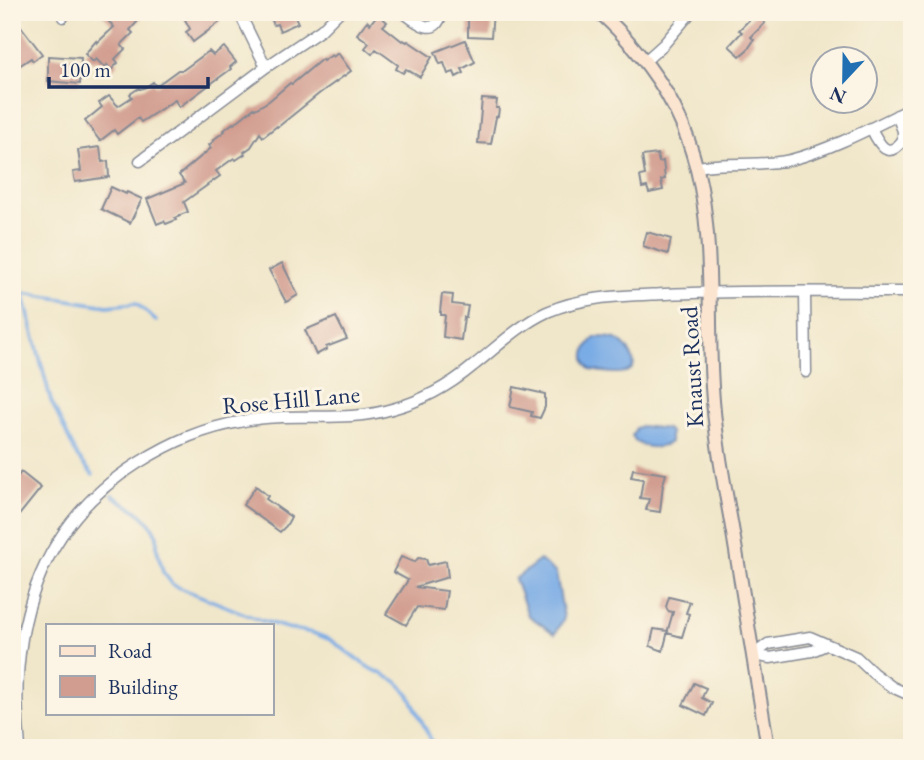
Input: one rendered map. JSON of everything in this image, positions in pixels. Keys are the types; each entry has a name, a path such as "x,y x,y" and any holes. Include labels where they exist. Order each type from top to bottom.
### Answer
{"main road":[{"name":"Knaust Road","path":"599,12 624,37 662,87 685,134 697,167 706,216 715,426 768,748"}],"street":[{"path":"239,12 266,67"},
{"path":"140,161 266,67 321,30 339,12"},
{"path":"403,12 419,24 429,27 436,26 442,12"},
{"path":"644,61 664,44 691,12"},
{"path":"697,167 790,160 871,128 912,108"},
{"path":"871,128 883,148 894,149 904,140 897,115"},
{"name":"Rose Hill Lane","path":"20,748 17,677 20,643 29,604 54,548 92,498 127,470 182,438 218,426 248,420 360,417 418,401 469,369 519,329 545,313 578,301 709,292 912,292"},
{"path":"805,293 807,372"},
{"path":"753,655 768,644 810,637 856,657 892,687 912,696"}],"water":[{"path":"596,337 613,338 621,342 633,359 632,368 621,373 591,370 585,353"},
{"path":"642,426 666,429 670,432 670,442 660,447 644,446 632,436 636,428"},
{"path":"540,560 556,573 564,618 555,634 528,615 515,579"}],"building":[{"path":"100,12 146,12 130,30 133,33 121,45 125,49 115,59 118,63 111,70 96,59 93,62 85,54 114,27"},
{"path":"181,12 225,12 217,17 220,22 193,42 186,32 190,29"},
{"path":"268,12 293,12 298,23 280,31"},
{"path":"468,12 493,12 491,37 468,36"},
{"path":"756,13 765,23 751,37 754,40 740,56 729,46 742,32 739,30"},
{"path":"378,14 387,22 383,26 402,41 408,41 432,57 420,77 406,69 403,73 396,69 398,65 376,49 372,54 365,48 369,43 357,34 367,21 370,24"},
{"path":"20,25 42,54 19,66 12,58 12,31"},
{"path":"465,40 475,62 462,69 464,73 456,77 454,72 448,74 444,63 440,64 435,52"},
{"path":"224,47 236,62 231,69 179,107 175,100 141,122 138,118 117,134 114,130 100,141 85,121 102,107 99,103 109,96 118,106 132,97 130,94 139,88 153,82 156,86 209,51 213,55"},
{"path":"338,53 351,71 278,127 263,137 260,133 245,154 236,160 234,158 216,171 220,176 184,202 188,212 166,224 164,221 157,224 147,199 185,183 179,175 211,148 209,145 224,130 254,108 269,101 322,59 323,61"},
{"path":"48,56 81,58 80,84 48,81"},
{"path":"482,99 497,100 496,108 499,108 491,144 478,143"},
{"path":"100,147 102,162 108,161 109,177 75,182 73,172 81,171 78,150"},
{"path":"657,154 659,162 663,161 663,190 649,193 647,187 642,188 640,176 645,175 642,156"},
{"path":"111,187 142,199 130,223 101,209"},
{"path":"647,232 671,239 668,254 643,246"},
{"path":"282,263 298,295 286,302 269,270"},
{"path":"442,294 453,295 452,304 468,306 461,340 443,337 445,315 440,312"},
{"path":"336,317 347,339 326,347 327,349 316,355 305,330"},
{"path":"514,387 545,394 545,407 540,418 531,416 532,412 510,407"},
{"path":"633,469 666,474 660,512 646,510 649,499 640,498 643,479 631,477"},
{"path":"21,472 41,488 12,524 12,484"},
{"path":"256,486 268,496 266,499 291,517 280,532 243,505"},
{"path":"401,557 415,562 418,558 426,559 428,565 446,561 448,577 415,587 447,591 444,610 417,607 406,625 386,614 408,580 393,572"},
{"path":"669,597 690,602 682,637 667,633 673,612 666,607"},
{"path":"654,629 668,631 663,651 650,646"},
{"path":"694,683 706,688 702,698 712,703 706,716 683,705"}],"waterway":[{"path":"12,283 23,293 51,401 77,456 93,475"},
{"path":"23,293 108,306 136,303 156,321"},
{"path":"112,495 150,523 157,536 157,549 163,572 173,585 260,620 331,640 368,667 396,681 408,693 435,748"}]}
